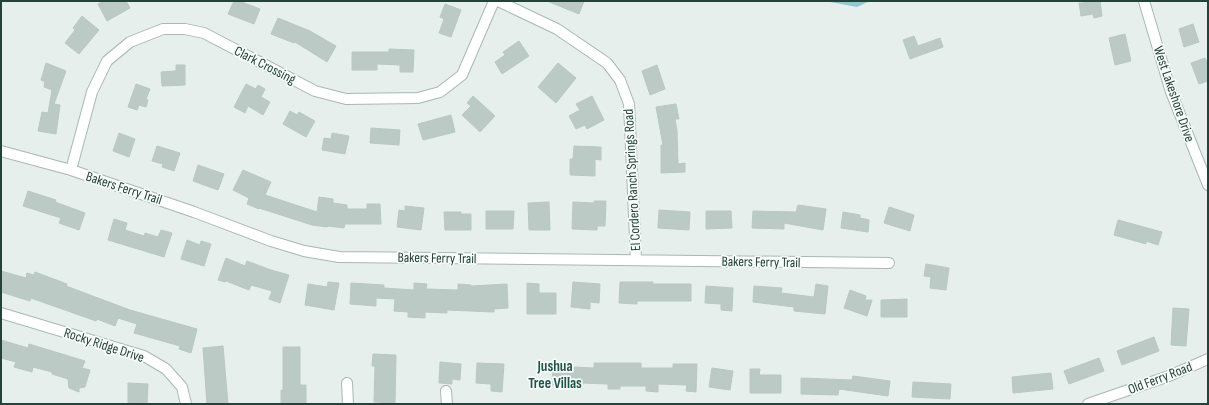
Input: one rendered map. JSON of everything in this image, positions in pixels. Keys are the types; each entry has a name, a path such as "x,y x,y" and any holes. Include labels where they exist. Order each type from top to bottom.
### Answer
{"street":[{"name":"Clark Crossing","path":"71,170 92,92 107,61 130,42 163,29 185,29 204,33 316,91 346,99 418,98 440,92 462,75 494,1"},
{"name":"El Cordero Ranch Springs Road","path":"498,1 557,29 607,63 620,80 629,104 636,260"},
{"name":"West Lakeshore Drive","path":"1144,1 1171,92 1208,185"},
{"name":"Bakers Ferry Trail","path":"1,151 71,170 194,212 271,241 304,251 339,257 889,263"},
{"name":"Rocky Ridge Drive","path":"1,313 144,356 166,369 182,387 186,404"},
{"name":"Old Ferry Road","path":"1088,404 1168,376 1208,359"},
{"path":"347,383 348,404"},
{"path":"446,391 447,404"}],"water":[{"path":"825,1 870,1 857,7"}],"building":[{"path":"104,1 126,1 130,8 107,21 98,4"},
{"path":"234,1 239,1 260,9 254,24 228,14"},
{"path":"547,1 584,1 579,14"},
{"path":"1084,1 1100,1 1102,16 1094,18 1093,14 1081,16 1079,3 1084,3"},
{"path":"445,4 461,10 451,37 439,33 444,19 440,17"},
{"path":"82,16 99,30 79,54 65,43 75,30 73,28"},
{"path":"278,18 310,31 336,46 327,62 295,42 294,43 271,34"},
{"path":"1193,24 1199,42 1184,47 1179,29"},
{"path":"1125,34 1131,61 1115,65 1109,38"},
{"path":"914,36 918,46 940,38 943,47 910,59 903,40"},
{"path":"519,41 529,56 502,74 495,62 505,55 503,52"},
{"path":"389,49 414,50 413,72 400,72 400,65 377,64 377,70 352,70 352,52 389,52"},
{"path":"1205,58 1208,64 1208,81 1199,84 1191,63"},
{"path":"46,63 66,71 54,104 60,105 56,134 38,131 42,112 48,113 52,90 44,87 45,82 41,80"},
{"path":"558,63 576,78 556,103 538,87"},
{"path":"176,65 185,65 185,85 162,86 161,72 176,71"},
{"path":"657,65 665,89 650,95 642,71"},
{"path":"136,84 150,89 146,99 148,100 146,107 139,105 137,110 128,107"},
{"path":"246,84 256,89 258,85 265,89 261,97 270,102 263,115 248,106 245,113 234,107"},
{"path":"473,96 495,116 480,132 462,115 471,106 467,103"},
{"path":"592,96 604,120 587,129 585,125 576,129 569,116 580,110 576,104"},
{"path":"676,104 679,119 675,119 678,164 685,163 685,172 661,173 661,145 663,145 656,107"},
{"path":"290,111 297,115 299,112 315,121 306,137 283,124"},
{"path":"451,115 455,132 423,140 418,124"},
{"path":"371,128 400,130 399,145 370,143"},
{"path":"119,133 135,139 129,157 113,151"},
{"path":"332,133 349,136 345,154 322,150 324,138 331,139"},
{"path":"157,146 180,153 174,171 162,167 163,164 152,161"},
{"path":"574,146 601,147 601,160 595,159 595,176 570,175 570,159 573,159"},
{"path":"198,165 224,174 218,190 193,181"},
{"path":"243,170 271,182 265,195 317,212 319,197 333,199 333,203 347,205 347,209 367,209 367,204 380,204 381,224 345,224 344,228 327,227 312,225 259,209 247,204 249,198 233,190"},
{"path":"28,191 56,200 55,202 85,213 79,230 59,223 61,218 23,206"},
{"path":"594,201 606,201 605,226 597,226 597,230 572,229 573,202 594,203"},
{"path":"549,202 550,230 529,230 528,203"},
{"path":"798,205 826,209 823,230 784,223 784,229 752,228 753,211 796,212"},
{"path":"405,206 424,208 421,230 397,227 399,210 405,211"},
{"path":"889,207 914,215 910,231 884,223"},
{"path":"659,210 690,212 689,230 658,228"},
{"path":"486,211 514,211 513,229 486,229"},
{"path":"706,211 731,211 732,228 706,229"},
{"path":"444,212 461,212 461,214 471,214 471,230 445,230"},
{"path":"843,212 860,215 860,218 869,220 868,232 841,228"},
{"path":"114,219 127,223 125,230 144,236 145,233 158,237 161,230 172,233 164,257 108,240"},
{"path":"1118,220 1162,232 1158,245 1146,241 1146,244 1114,235"},
{"path":"187,240 200,245 201,241 211,244 204,266 181,259"},
{"path":"226,258 245,266 247,261 289,275 280,303 269,299 272,291 251,285 249,290 226,281 218,280"},
{"path":"926,264 949,268 946,290 930,288 931,277 924,276"},
{"path":"1,271 26,278 27,273 34,275 35,272 67,284 66,286 130,310 197,329 191,353 179,349 180,346 134,333 137,324 118,318 115,326 97,319 96,321 31,298 30,301 1,292"},
{"path":"328,282 339,283 334,310 305,305 308,284 327,287"},
{"path":"573,282 600,284 599,303 590,302 590,309 571,307"},
{"path":"620,282 691,284 691,301 637,301 637,304 619,303"},
{"path":"351,283 384,285 384,288 414,290 414,283 427,284 426,289 458,290 458,284 471,286 507,284 508,308 494,309 494,312 447,310 447,313 425,312 425,318 408,317 408,312 394,311 395,299 376,298 376,306 350,304"},
{"path":"527,283 539,284 539,293 556,293 556,314 527,314"},
{"path":"816,284 828,286 825,314 794,311 794,307 753,302 754,286 782,288 781,293 814,297"},
{"path":"706,286 733,288 732,311 721,310 721,304 705,303"},
{"path":"850,290 866,296 865,300 872,300 867,316 844,308"},
{"path":"907,299 907,317 881,317 881,300"},
{"path":"1173,308 1189,309 1186,346 1171,345"},
{"path":"1154,337 1159,351 1122,365 1117,351"},
{"path":"1,340 28,348 29,344 85,361 82,368 90,370 85,387 79,388 79,392 69,388 68,379 52,374 52,372 33,367 32,372 14,367 16,362 1,358"},
{"path":"223,346 228,404 207,404 203,348"},
{"path":"283,347 300,347 300,385 306,385 306,404 281,404 281,390 283,391"},
{"path":"373,354 396,355 395,403 374,402 375,366 372,366"},
{"path":"1099,358 1104,371 1069,384 1064,371"},
{"path":"440,362 461,364 460,380 452,379 452,384 439,383"},
{"path":"477,363 504,364 502,392 491,391 491,384 476,383"},
{"path":"594,363 641,363 641,368 673,368 673,364 697,364 696,392 686,391 687,385 658,384 658,392 646,391 646,386 620,386 620,389 608,389 608,384 583,383 582,389 571,388 571,386 552,385 553,366 594,368"},
{"path":"712,368 733,371 730,390 709,387"},
{"path":"750,369 760,369 759,375 781,375 781,393 750,393"},
{"path":"1051,373 1053,389 1013,393 1012,377"},
{"path":"853,376 890,381 888,396 839,389 838,395 801,394 801,378 852,380"},
{"path":"913,382 951,384 950,399 912,397"},
{"path":"128,383 148,384 147,404 128,404"}],"district":[{"name":"Jushua Tree Villas","path":"555,374"}]}
